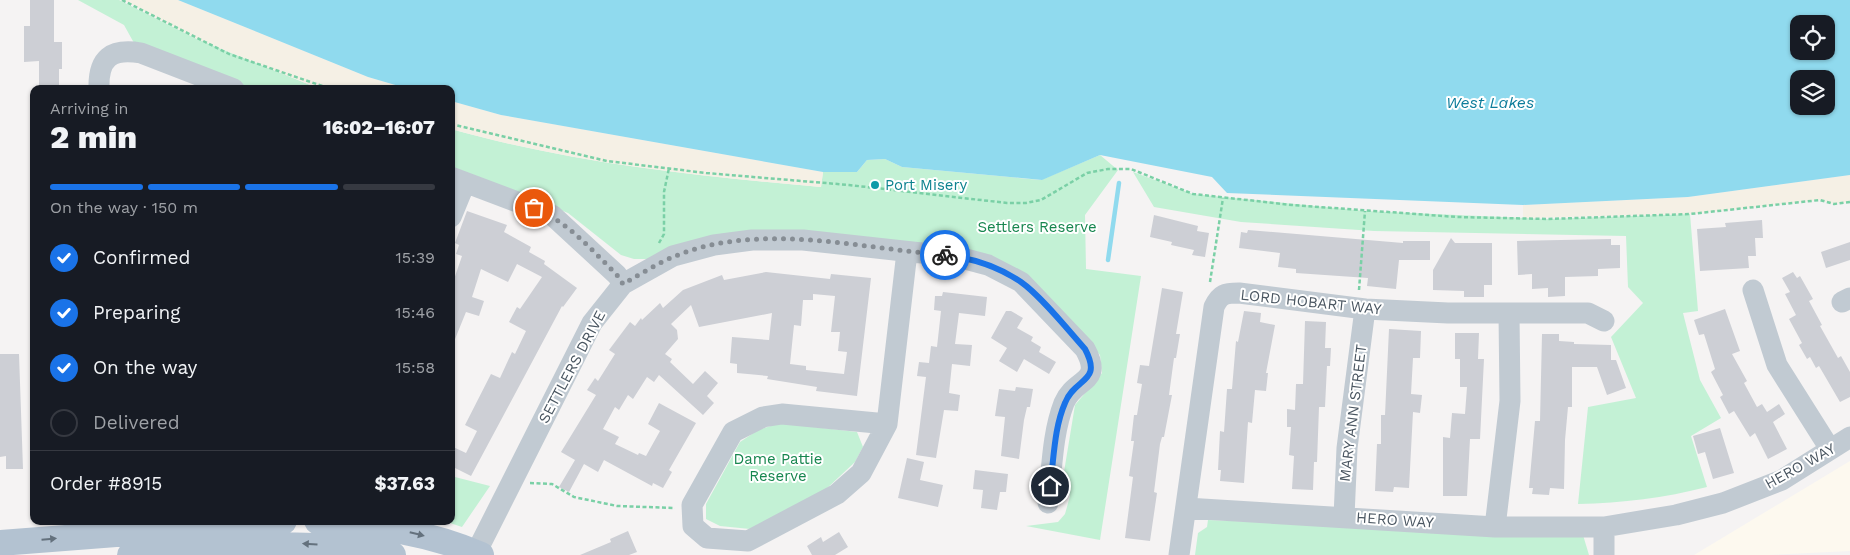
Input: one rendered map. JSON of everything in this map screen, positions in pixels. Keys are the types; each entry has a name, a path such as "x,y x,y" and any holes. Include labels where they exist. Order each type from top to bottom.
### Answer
{"main road":[{"path":"0,543 232,525"},
{"path":"364,525 387,527 439,540 478,554"},
{"path":"130,555 306,544 358,548 393,555"}],"street":[{"path":"99,85 100,70 105,60 115,53 126,50 141,53 224,85"},
{"path":"455,196 458,180 552,215 603,261 623,284"},
{"name":"SETTLERS DRIVE","path":"478,554 511,483 592,323 623,284 673,256 714,245 752,240 803,240 958,256 988,265 1021,282 1085,349 1092,362 1090,375 1065,400 1059,420 1048,503"},
{"path":"887,424 782,414 762,418 733,432 692,505 693,526 707,538 748,541 837,494 861,473 887,424 906,252"},
{"path":"1753,290 1776,365 1830,449"},
{"name":"LORD HOBART WAY","path":"1179,555 1214,307 1218,298 1225,294 1239,293 1358,309 1588,313 1604,321"},
{"name":"MARY ANN STREET","path":"1344,517 1347,448 1358,309"},
{"path":"1495,527 1510,401 1509,313"},
{"name":"HERO WAY","path":"1186,508 1495,527 1604,527 1676,515 1723,503 1782,480 1850,437"},
{"path":"1604,527 1604,555"}],"path":[{"path":"122,0 229,54 319,85"},
{"path":"455,125 606,161 849,184 1007,204 1041,200 1087,173 1108,169 1131,169 1193,194 1365,211 1548,219 1690,214 1820,200 1834,204 1850,202"},
{"path":"657,247 664,234 664,192 669,168"},
{"path":"1209,289 1223,198"},
{"path":"1358,309 1352,297 1358,298 1365,211"},
{"path":"511,483 552,484 574,497 617,506 662,506 692,511"}],"shaded area":[{"path":"1850,461 1850,551 1768,555 1694,555"}],"green space":[{"path":"78,0 119,0 195,38 310,85 241,85 134,43 124,25"},
{"name":"Settlers Reserve","path":"455,130 542,151 634,167 821,187 823,172 857,172 867,160 885,159 902,167 1041,180 1100,155 1118,170 1085,215 1086,269 1141,276 1100,540 1026,526 1058,522 1065,514 1070,496 1063,478 1075,405 1102,373 1100,355 1032,283 1010,268 781,232 649,259 634,259 621,255 568,213 455,169"},
{"path":"1133,172 1193,194 1365,211 1548,219 1690,214 1698,311 1683,313 1700,380 1721,418 1691,436 1707,487 1643,499 1578,504 1588,407 1636,398 1611,337 1643,303 1628,287 1626,236 1374,231 1241,222 1154,207"},
{"name":"Dame Pattie Reserve","path":"780,423 857,432 863,447 855,462 823,492 750,529 720,526 706,519 706,504 740,442 758,430"},
{"path":"455,477 490,486 462,527 455,525"},
{"path":"1208,520 1583,535 1589,555 1195,555 1198,533 1207,527"}],"sand":[{"path":"123,0 178,0 368,77 395,85 310,85 195,38"},
{"path":"455,102 501,115 823,172 821,187 635,167 497,141 455,130"},
{"path":"1850,175 1850,202 1834,204 1820,200 1690,214 1523,218 1523,205 1688,197"}],"water":[{"name":"West Lakes","path":"178,0 1850,0 1850,175 1688,197 1523,205 1227,193 1212,177 1100,155 1042,180 902,167 885,159 867,160 857,172 823,172 501,115 455,102 455,85 395,85 368,77"}],"building":[{"path":"30,0 54,0 54,42 62,42 62,69 59,69 59,85 39,85 39,61 24,62 24,26 30,26"},
{"path":"467,211 507,225 504,232 531,247 529,252 545,261 544,264 577,288 562,306 471,476 455,468 455,448 466,453 477,431 465,425 491,374 500,378 512,352 515,354 526,331 509,322 517,307 520,309 542,277 517,264 508,282 481,269 472,297 484,301 479,316 466,312 455,339 455,276 462,256 456,254 459,245 455,243"},
{"path":"1154,215 1198,226 1197,231 1209,233 1205,257 1192,255 1194,250 1171,245 1172,242 1150,237"},
{"path":"1762,220 1763,238 1755,238 1756,256 1748,256 1749,268 1700,271 1697,229 1726,227 1725,223"},
{"path":"1248,230 1403,243 1403,241 1430,241 1430,260 1399,260 1396,289 1367,286 1368,278 1296,273 1296,269 1278,267 1280,253 1239,248 1241,232 1247,233"},
{"path":"1451,238 1455,243 1492,243 1492,285 1484,285 1484,297 1464,297 1464,291 1433,290 1433,270"},
{"path":"1611,239 1611,245 1620,245 1620,268 1598,269 1598,276 1565,277 1565,296 1548,297 1548,288 1532,289 1532,274 1518,275 1517,241"},
{"path":"1850,242 1850,260 1826,268 1821,252"},
{"path":"766,272 830,279 831,274 871,278 857,396 816,391 817,387 767,379 768,376 737,373 737,364 730,363 732,337 769,340 772,313 699,327 691,305 671,324 677,330 678,339 665,354 672,359 670,362 693,384 705,371 718,383 707,396 714,403 703,415 659,375 654,382 647,377 633,399 628,395 619,410 615,407 603,429 619,437 615,444 638,455 639,453 646,456 660,431 648,424 659,403 696,423 669,470 672,472 663,488 653,483 652,486 604,460 598,472 584,464 569,492 559,487 575,460 561,452 596,395 587,390 595,378 598,381 615,354 609,350 630,322 635,326 641,318 642,320 660,303 663,308 683,290 722,275 724,280","holes":["813,294 835,296 831,332 840,332 838,351 847,352 844,374 806,370 806,366 790,364 794,325 801,326 803,300 813,300"]},
{"path":"1793,272 1797,278 1800,276 1813,299 1809,301 1822,325 1820,326 1838,358 1841,356 1850,372 1850,397 1840,402 1819,366 1816,368 1810,357 1807,359 1799,345 1802,343 1789,319 1796,315 1785,294 1790,292 1782,278"},
{"path":"1162,288 1183,292 1176,334 1180,334 1176,358 1174,358 1169,395 1172,395 1164,437 1162,437 1160,444 1154,492 1157,493 1150,541 1125,538 1133,477 1129,476 1134,441 1131,441 1134,415 1137,415 1142,384 1137,383 1140,365 1149,366"},
{"path":"943,292 987,297 985,316 959,313 955,344 972,345 970,366 952,364 949,393 960,395 958,411 944,410 936,458 916,455 926,377 917,376 919,362 929,363 931,346 937,347 941,311 934,310 935,296 942,296"},
{"path":"1725,309 1740,351 1732,354 1747,381 1744,383 1757,407 1762,404 1767,412 1779,404 1785,414 1773,422 1787,449 1768,459 1755,433 1750,437 1734,411 1729,414 1720,397 1723,395 1711,372 1715,369 1704,334 1699,335 1694,320"},
{"path":"1006,311 1011,311 1023,318 1017,328 1033,337 1031,341 1041,347 1039,352 1056,362 1049,374 1024,359 1017,372 999,361 1007,348 991,338"},
{"path":"1244,311 1261,313 1260,322 1275,325 1266,373 1268,373 1266,391 1255,390 1252,423 1248,422 1244,483 1220,481 1221,470 1218,470 1220,431 1224,432 1227,389 1232,389 1236,341 1238,342"},
{"path":"1305,321 1326,322 1325,348 1331,348 1330,366 1327,366 1325,407 1319,407 1317,462 1314,462 1313,490 1292,489 1294,456 1289,455 1291,427 1287,427 1287,409 1295,410 1296,384 1303,384"},
{"path":"1389,329 1421,331 1420,358 1413,358 1411,394 1422,395 1420,413 1413,412 1409,488 1394,487 1393,492 1375,491 1377,444 1381,444 1381,415 1385,415"},
{"path":"1455,333 1479,333 1478,359 1484,359 1480,439 1470,439 1467,496 1443,496 1443,437 1450,438 1452,413 1465,414 1467,387 1460,387 1460,359 1455,359"},
{"path":"1542,334 1559,334 1559,341 1574,342 1574,344 1611,345 1611,360 1616,360 1626,388 1607,395 1597,367 1572,367 1572,407 1568,407 1564,489 1550,488 1549,495 1532,494 1533,488 1529,488 1535,421 1540,421"},
{"path":"0,354 19,354 23,469 6,469 6,456 0,457"},
{"path":"1016,387 1033,389 1030,407 1027,407 1024,420 1019,459 1001,456 1005,417 995,416 999,389 1015,391"},
{"path":"1720,428 1734,473 1713,479 1705,452 1698,454 1693,436"},
{"path":"907,458 924,462 920,480 943,485 938,507 898,498"},
{"path":"975,470 1008,474 1006,492 1000,492 997,510 981,508 983,490 973,489"},
{"path":"628,531 637,552 629,555 580,555 611,542 610,539"},
{"path":"839,532 848,547 835,555 812,555 807,546 821,537 823,542"}],"waterway":[{"path":"1108,260 1119,183"}],"way so far":[{"path":"534,208 552,215 617,275 623,284 673,256 714,245 752,240 803,240 945,255"}],"place":[{"name":"Port Misery","path":"875,185"}],"route":[{"path":"945,255 958,256 988,265 1021,282 1085,349 1092,362 1090,375 1065,400 1059,420 1050,486"}]}
